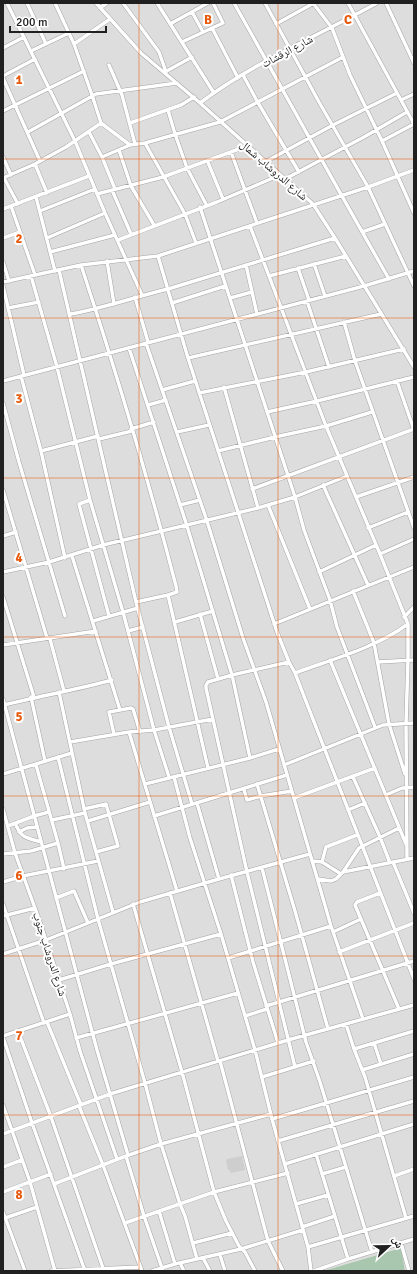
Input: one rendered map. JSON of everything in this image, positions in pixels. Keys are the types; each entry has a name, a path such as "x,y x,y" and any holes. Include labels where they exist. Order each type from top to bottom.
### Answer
{"street":[{"path":"7,3 75,141 142,295"},
{"path":"27,3 46,44"},
{"path":"55,3 74,44 101,123 130,145"},
{"name":"شارع الدروشاب شمال","path":"96,3 141,53 194,97 220,122 313,204 404,349 414,368"},
{"path":"100,8 107,3"},
{"path":"123,3 159,52 165,72 192,57"},
{"path":"157,3 214,93"},
{"path":"170,24 192,12 201,5 208,3"},
{"path":"182,42 223,23 213,3"},
{"path":"234,3 283,88 341,196 389,279"},
{"path":"264,3 368,187 414,286"},
{"path":"276,24 314,3 332,28 343,57 414,213"},
{"path":"348,3 414,124 382,141"},
{"name":"شارع الرقشات","path":"200,103 267,61 377,3"},
{"path":"386,3 414,63"},
{"path":"192,12 203,32"},
{"path":"74,44 110,19"},
{"path":"212,28 238,78"},
{"path":"31,51 69,33"},
{"path":"3,48 24,37"},
{"path":"102,157 130,145 145,143 220,122 257,101 343,57"},
{"path":"35,59 3,77 40,161"},
{"path":"109,65 120,91 135,144"},
{"path":"3,111 84,71"},
{"path":"243,75 285,151 299,172"},
{"path":"28,132 92,95 177,83"},
{"path":"265,162 333,125 397,93"},
{"path":"401,100 414,94"},
{"path":"130,123 188,102 194,97"},
{"path":"168,110 186,168 207,206"},
{"path":"285,179 407,112"},
{"path":"18,204 4,178 35,164 75,141 101,123"},
{"path":"89,132 102,157 131,234"},
{"path":"145,143 184,214 196,243"},
{"path":"97,194 163,177 247,146"},
{"path":"118,150 131,186 154,225"},
{"path":"231,152 257,223"},
{"path":"3,157 11,175"},
{"path":"207,160 223,199"},
{"path":"35,164 47,193"},
{"path":"3,282 81,265 158,256 368,187 414,170"},
{"path":"118,240 200,207 207,206 246,190 279,174"},
{"path":"3,209 89,176"},
{"path":"40,212 95,189"},
{"path":"36,197 50,252 71,314 136,602 169,727 183,774 219,879"},
{"path":"11,206 33,275 90,500 123,612 154,730 169,778"},
{"path":"200,207 258,381 304,530 330,600 337,627 375,727"},
{"path":"47,238 105,212"},
{"path":"362,232 385,224"},
{"path":"250,226 292,333 326,426 340,456 408,624 406,724 407,859"},
{"path":"3,238 20,232"},
{"path":"50,252 115,235"},
{"path":"71,314 96,309 168,289 335,238"},
{"path":"158,256 195,381 274,624 295,673 414,979"},
{"path":"269,276 346,256"},
{"path":"107,261 114,304"},
{"path":"3,262 9,281"},
{"path":"314,264 325,296"},
{"path":"81,265 110,353 162,531 177,590 175,593 136,602"},
{"path":"246,265 257,314"},
{"path":"298,268 315,328 329,367"},
{"path":"3,381 364,286 414,271"},
{"path":"3,286 65,558"},
{"path":"172,303 226,286"},
{"path":"230,298 252,292"},
{"path":"135,297 162,390 207,521 234,611 266,702 331,926 363,1019"},
{"path":"8,308 39,302"},
{"path":"188,358 292,333 381,314"},
{"path":"344,322 364,389 414,528"},
{"path":"129,348 187,526 232,675 250,758"},
{"path":"199,393 306,372 404,349"},
{"path":"267,412 414,377"},
{"path":"162,390 195,381"},
{"path":"252,489 414,429 397,382"},
{"path":"224,387 258,508"},
{"path":"148,405 166,400"},
{"path":"3,403 65,616"},
{"path":"218,452 240,445 326,426 372,412"},
{"path":"41,450 132,430 154,422"},
{"path":"177,432 209,425"},
{"path":"3,572 65,558 122,541 258,508 295,497 347,476"},
{"path":"356,497 414,477"},
{"path":"322,486 368,585"},
{"path":"3,490 64,691"},
{"path":"90,500 79,504 109,616"},
{"path":"180,505 200,500"},
{"path":"268,505 310,609"},
{"path":"368,528 408,512"},
{"path":"3,536 16,532"},
{"path":"380,554 414,539"},
{"path":"319,572 376,545"},
{"path":"72,556 112,680 120,710"},
{"path":"274,624 330,600 414,568"},
{"path":"353,591 374,643 389,724 406,778"},
{"path":"168,595 208,768"},
{"path":"3,597 33,697 45,761"},
{"path":"404,617 414,607"},
{"path":"93,621 138,608"},
{"path":"174,622 213,611"},
{"path":"200,614 218,679"},
{"path":"295,673 374,643 392,635 408,624"},
{"path":"128,631 143,627"},
{"path":"3,645 96,631"},
{"path":"330,660 407,846"},
{"path":"378,662 414,660"},
{"path":"289,662 232,675 208,682 206,685 222,764 247,872 295,1067"},
{"path":"4,705 33,697 87,687 112,680"},
{"path":"59,692 85,811 113,912"},
{"path":"3,699 92,1033 144,1216 163,1270"},
{"path":"114,734 109,712 131,708 134,709 140,732"},
{"path":"70,742 114,734 154,730 213,719"},
{"path":"284,765 375,727 389,724 414,723"},
{"path":"129,732 177,891"},
{"path":"144,784 250,758 279,749"},
{"path":"3,774 72,753"},
{"path":"58,757 98,919 127,1024 145,1083 161,1144 197,1259"},
{"path":"36,765 64,869"},
{"path":"294,798 375,768"},
{"path":"154,816 244,790 257,784 287,775"},
{"path":"174,777 204,883 221,934 255,1050 272,1119 308,1247 311,1271"},
{"path":"353,777 414,913"},
{"path":"257,784 328,1029"},
{"path":"386,795 407,787 414,787"},
{"path":"244,790 247,800 292,791"},
{"path":"88,821 150,802"},
{"path":"52,820 106,804 118,846 96,852"},
{"path":"348,810 365,804"},
{"name":"شارع الدروشاب جنوب","path":"3,809 15,853 46,940 70,1014 76,1038 118,1159"},
{"path":"8,826 49,812"},
{"path":"28,818 30,828"},
{"path":"15,823 19,832 26,837 41,842"},
{"path":"19,832 37,827"},
{"path":"318,880 331,881 336,879 342,873 357,850 362,846 399,828"},
{"path":"322,862 326,847 357,835"},
{"path":"3,854 42,848 58,843"},
{"path":"3,954 65,933 132,904 310,854"},
{"path":"312,861 322,862 342,873 414,858"},
{"path":"3,882 23,876 98,861"},
{"path":"262,868 304,1036 314,1061 372,1252"},
{"path":"231,876 278,1043"},
{"path":"56,898 74,891 88,923"},
{"path":"170,893 219,1061 268,1240 283,1271"},
{"path":"380,893 356,903 355,905 399,1009"},
{"path":"3,904 5,916 19,949 45,1022 104,1165 142,1271"},
{"path":"132,904 182,1072 214,1192 232,1233 256,1271"},
{"path":"5,916 35,908"},
{"path":"333,932 361,919"},
{"path":"339,952 414,923"},
{"path":"228,958 331,926"},
{"path":"59,980 221,934"},
{"path":"245,1016 278,1002 414,960"},
{"path":"76,1038 238,993"},
{"path":"3,1134 110,1094 145,1083 288,1040 414,1005"},
{"path":"70,1014 3,1037 85,1270"},
{"path":"346,1024 369,1091 406,1218"},
{"path":"18,1031 51,1117 103,1268"},
{"path":"354,1049 414,1031"},
{"path":"374,1043 381,1064"},
{"path":"362,1070 414,1054"},
{"path":"262,1077 314,1061"},
{"path":"272,1119 327,1104 414,1077"},
{"path":"278,1141 414,1101"},
{"path":"3,1105 30,1182 55,1271"},
{"path":"54,1184 127,1155 161,1144 271,1114"},
{"path":"285,1164 414,1124"},
{"path":"316,1154 348,1259"},
{"path":"3,1167 22,1160"},
{"path":"322,1174 346,1167"},
{"path":"394,1176 414,1169"},
{"path":"125,1223 214,1192 288,1173"},
{"path":"3,1192 51,1174"},
{"path":"296,1204 328,1195"},
{"path":"5,1218 37,1207"},
{"path":"159,1210 175,1264"},
{"path":"3,1212 25,1271"},
{"path":"152,1271 163,1270 175,1264 241,1249 335,1216"},
{"path":"308,1247 414,1216"},
{"path":"193,1243 232,1233"},
{"path":"314,1271 414,1238"},
{"path":"401,1243 409,1271"},
{"path":"220,1255 226,1271"},
{"path":"203,1258 210,1271"},
{"path":"180,1263 184,1271"},
{"path":"51,1271 141,1267"}],"shaded area":[{"path":"3,3 414,3 414,1271 405,1271 400,1248 323,1271 3,1271"},
{"path":"242,1156 245,1170 230,1173 226,1160"}],"green space":[{"path":"401,1248 405,1271 323,1271"}]}
